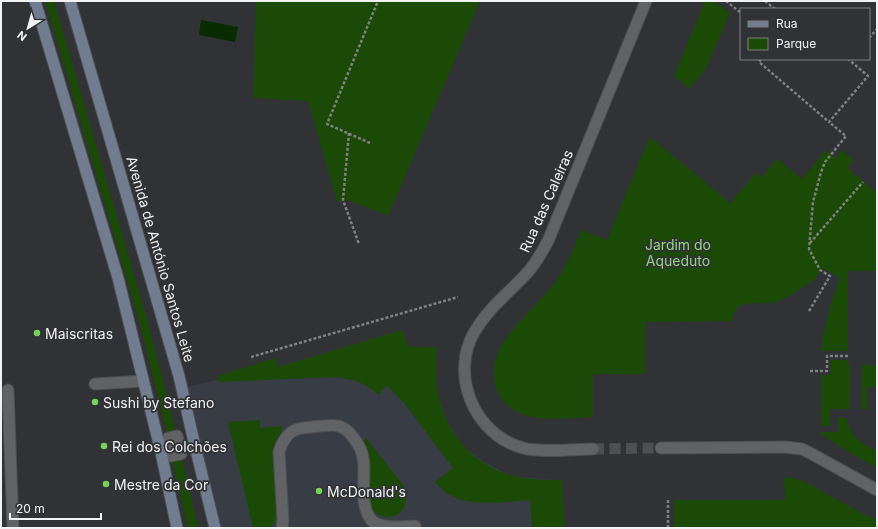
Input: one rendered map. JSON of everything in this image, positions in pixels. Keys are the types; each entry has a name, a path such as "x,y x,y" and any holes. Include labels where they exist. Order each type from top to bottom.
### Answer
{"main road":[{"path":"35,1 118,278 178,528"},
{"name":"Avenida de António Santos Leite","path":"70,1 180,376 215,528"}],"street":[{"name":"Rua das Caleiras","path":"593,449 525,449 502,439 485,424 475,411 468,393 464,368 470,339 481,321 497,302 536,263 548,241 646,1"},
{"path":"95,384 143,381"},
{"path":"8,390 13,528"},
{"path":"282,528 283,520 279,452 281,445 288,434 295,429 339,426 346,429 351,434 360,448 363,461 364,506 371,520 375,524 391,528 415,526"},
{"path":"661,448 785,447 802,449 877,490"}],"path":[{"path":"370,143 327,124 378,1"},
{"path":"726,1 740,12"},
{"path":"765,1 774,8"},
{"path":"870,37 877,29"},
{"path":"760,60 759,62 846,136 831,154 821,172 813,202 809,249 820,270 830,276 809,312"},
{"path":"829,122 868,76 851,60"},
{"path":"349,133 343,200 359,244"},
{"path":"810,243 863,182"},
{"path":"251,357 458,298"},
{"path":"810,371 827,371 827,356 848,356"},
{"path":"668,500 668,528"}],"shaded area":[{"path":"201,20 238,27 235,42 199,35"},
{"path":"402,330 408,347 437,347 436,374 440,402 448,423 461,444 482,461 505,473 518,477 554,480 555,528 217,528 184,387 278,367"}],"green space":[{"path":"45,1 54,1 149,326 177,436 168,438 141,328"},
{"path":"256,1 480,1 388,216 348,200 337,202 308,101 253,98"},
{"path":"705,1 714,1 730,13 706,68 689,89 674,76"},
{"name":"Jardim do Aqueduto","path":"649,138 654,140 730,203 756,173 762,177 777,159 802,179 826,150 835,158 842,150 854,160 847,168 877,193 877,271 848,271 848,351 821,351 828,314 840,278 822,268 814,280 779,301 743,305 737,308 732,321 645,322 645,374 593,374 593,417 550,419 536,418 523,414 511,408 502,399 495,385 494,365 501,346 507,337 556,281 567,263 581,230 607,240"},
{"path":"402,330 408,347 437,347 436,376 440,403 454,432 463,445 475,457 488,466 503,473 519,477 562,480 565,528 532,528 530,500 479,503 455,497 444,491 435,482 453,468 404,403 386,385 379,395 358,382 334,377 219,382 217,376 275,358 278,367"},
{"path":"830,360 848,360 848,365 850,365 850,409 830,409 830,426 821,426 821,375 830,375"},
{"path":"862,365 877,365 877,387 867,387 867,409 861,409"},
{"path":"838,418 847,418 853,434 866,446 877,450 877,468 820,434 820,432 838,432"},
{"path":"260,420 260,428 282,426 273,450 276,517 274,524 270,528 253,528 228,422"},
{"path":"366,438 403,485 406,496 405,505 395,516 380,516 369,504 365,445 363,440"},
{"path":"181,454 198,528 188,528 171,456"},
{"path":"784,477 790,477 806,482 857,511 877,520 877,528 674,528 674,500 785,500"}],"tunnel":[{"path":"593,449 661,448"}],"place":[{"name":"Maiscritas","path":"37,333"},
{"name":"Sushi by Stefano","path":"95,402"},
{"name":"Rei dos Colchões","path":"104,446"},
{"name":"Mestre da Cor","path":"106,484"},
{"name":"McDonald's","path":"319,491"}]}
